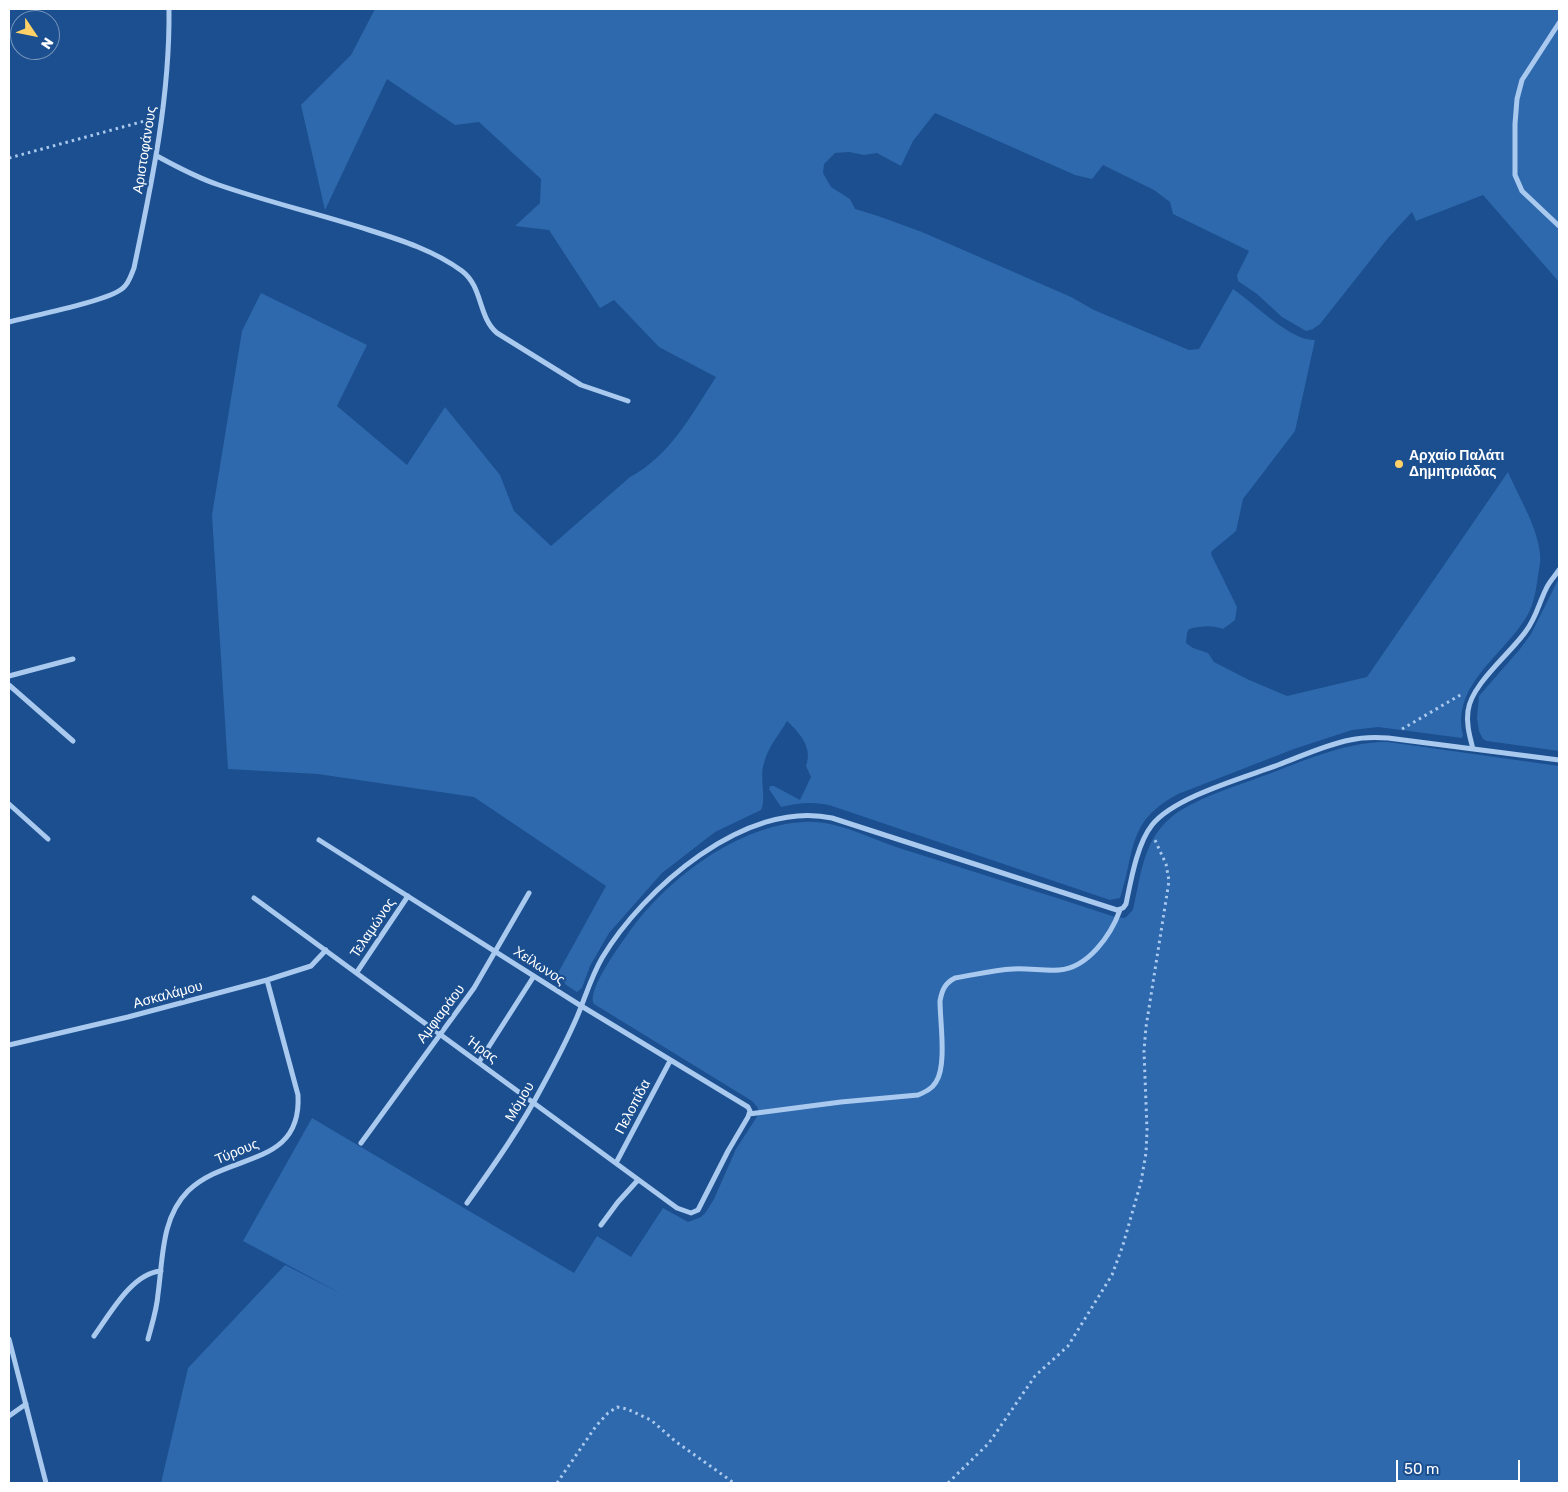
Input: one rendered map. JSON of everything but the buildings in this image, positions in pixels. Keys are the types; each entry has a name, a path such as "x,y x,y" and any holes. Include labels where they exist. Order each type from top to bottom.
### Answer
{"street":[{"name":"Αριστοφάνους","path":"9,322 110,295 122,290 127,283 134,268 157,156 169,54 169,9"},
{"path":"1559,23 1522,80 1517,99 1515,160 1515,175 1522,191 1559,226"},
{"path":"157,156 220,186 382,234 443,260 469,277 478,292 488,322 497,334 582,385 628,401"},
{"path":"1473,749 1468,725 1468,711 1472,696 1526,632 1537,612 1546,588 1559,570"},
{"path":"9,676 73,659"},
{"path":"9,685 73,741"},
{"path":"749,1111 918,1095 927,1091 938,1081 942,1069 940,1001 942,992 950,981 955,978 1015,968 1061,970 1076,965 1091,954 1104,940 1120,910 1126,904 1141,846 1148,829 1169,809 1205,792 1339,743 1364,737 1388,738 1559,760"},
{"path":"9,804 48,839"},
{"name":"Μόμου","path":"467,1203 514,1136 534,1102 572,1027 596,970 610,946 644,904 662,886 701,854 727,838 755,826 794,816 811,814 832,818 1110,909 1120,910"},
{"name":"Χείλωνος","path":"319,840 749,1111"},
{"name":"Αμφιαράου","path":"361,1143 474,988 529,894"},
{"name":"Τελαμώνος","path":"356,972 408,896"},
{"name":"Ήρας","path":"254,898 638,1180 682,1210 691,1213 698,1210 749,1111"},
{"name":"Ασκαλάμου","path":"9,1045 128,1017 267,980 311,966 326,950"},
{"path":"479,1062 534,976"},
{"name":"Τύρους","path":"148,1339 158,1296 165,1236 174,1209 181,1198 209,1175 280,1146 290,1135 295,1125 299,1109 298,1095 267,980"},
{"name":"Πελοπίδα","path":"616,1163 670,1061"},
{"path":"601,1225 614,1206 638,1180"},
{"path":"94,1336 119,1302 141,1277 161,1270"},
{"path":"9,1339 46,1483"},
{"path":"9,1416 26,1404"}],"path":[{"path":"9,158 162,116"},
{"path":"1388,738 1482,683"},
{"path":"948,1483 989,1443 1035,1376 1068,1346 1112,1275 1123,1245 1141,1182 1146,1153 1144,1050 1169,881 1169,872 1163,855 1148,829"},
{"path":"557,1483 596,1426 608,1413 617,1407 651,1420 675,1441 734,1483"}],"shaded area":[{"path":"375,9 1559,9 1559,282 1483,195 1416,221 1412,212 1388,238 1320,324 1306,331 1282,317 1257,294 1238,281 1237,275 1249,251 1173,214 1170,202 1154,190 1103,165 1092,179 1075,175 935,113 913,141 901,166 877,153 864,155 849,152 835,153 824,164 823,173 831,187 850,199 855,209 922,232 1071,297 1094,310 1189,350 1199,349 1233,289 1284,328 1305,339 1315,340 1295,431 1243,499 1236,531 1212,551 1211,554 1237,607 1235,620 1223,629 1202,627 1189,629 1187,633 1186,643 1193,648 1208,653 1214,662 1247,679 1287,696 1367,677 1508,472 1531,522 1538,543 1540,559 1536,586 1533,602 1527,616 1472,686 1465,701 1461,717 1462,738 1378,727 1352,730 1294,749 1178,794 1149,815 1141,827 1135,838 1120,898 1110,900 832,806 807,803 781,807 769,789 770,786 774,786 800,800 811,777 806,766 808,753 804,741 787,721 771,746 764,763 762,776 763,805 761,810 715,832 662,873 609,933 590,966 582,988 577,992 566,985 558,973 606,886 474,797 318,774 228,769 212,515 242,331 261,293 367,345 337,406 407,465 445,407 500,475 514,511 551,546 630,477 644,468 669,446 689,420 716,377 659,347 614,300 600,308 549,230 515,226 540,203 541,179 479,122 455,125 387,79 325,210 301,105 351,55"},
{"path":"1559,578 1559,751 1487,741 1483,739 1479,731 1477,718 1479,696 1531,634"},
{"path":"1388,742 1559,766 1559,1483 161,1483 188,1368 285,1265 342,1294 243,1241 312,1118 574,1273 597,1236 631,1257 663,1208 688,1222 701,1217 706,1212 714,1199 736,1149 758,1115 758,1108 752,1101 594,1004 593,997 600,977 614,954 648,909 686,873 731,843 780,825 804,822 828,824 852,830 899,848 1115,917 1125,918 1133,910 1145,858 1153,839 1164,824 1178,812 1211,795 1324,753 1356,745"}],"place":[{"name":"Αρχαίο Παλάτι Δημητριάδας","path":"1399,464"}]}
